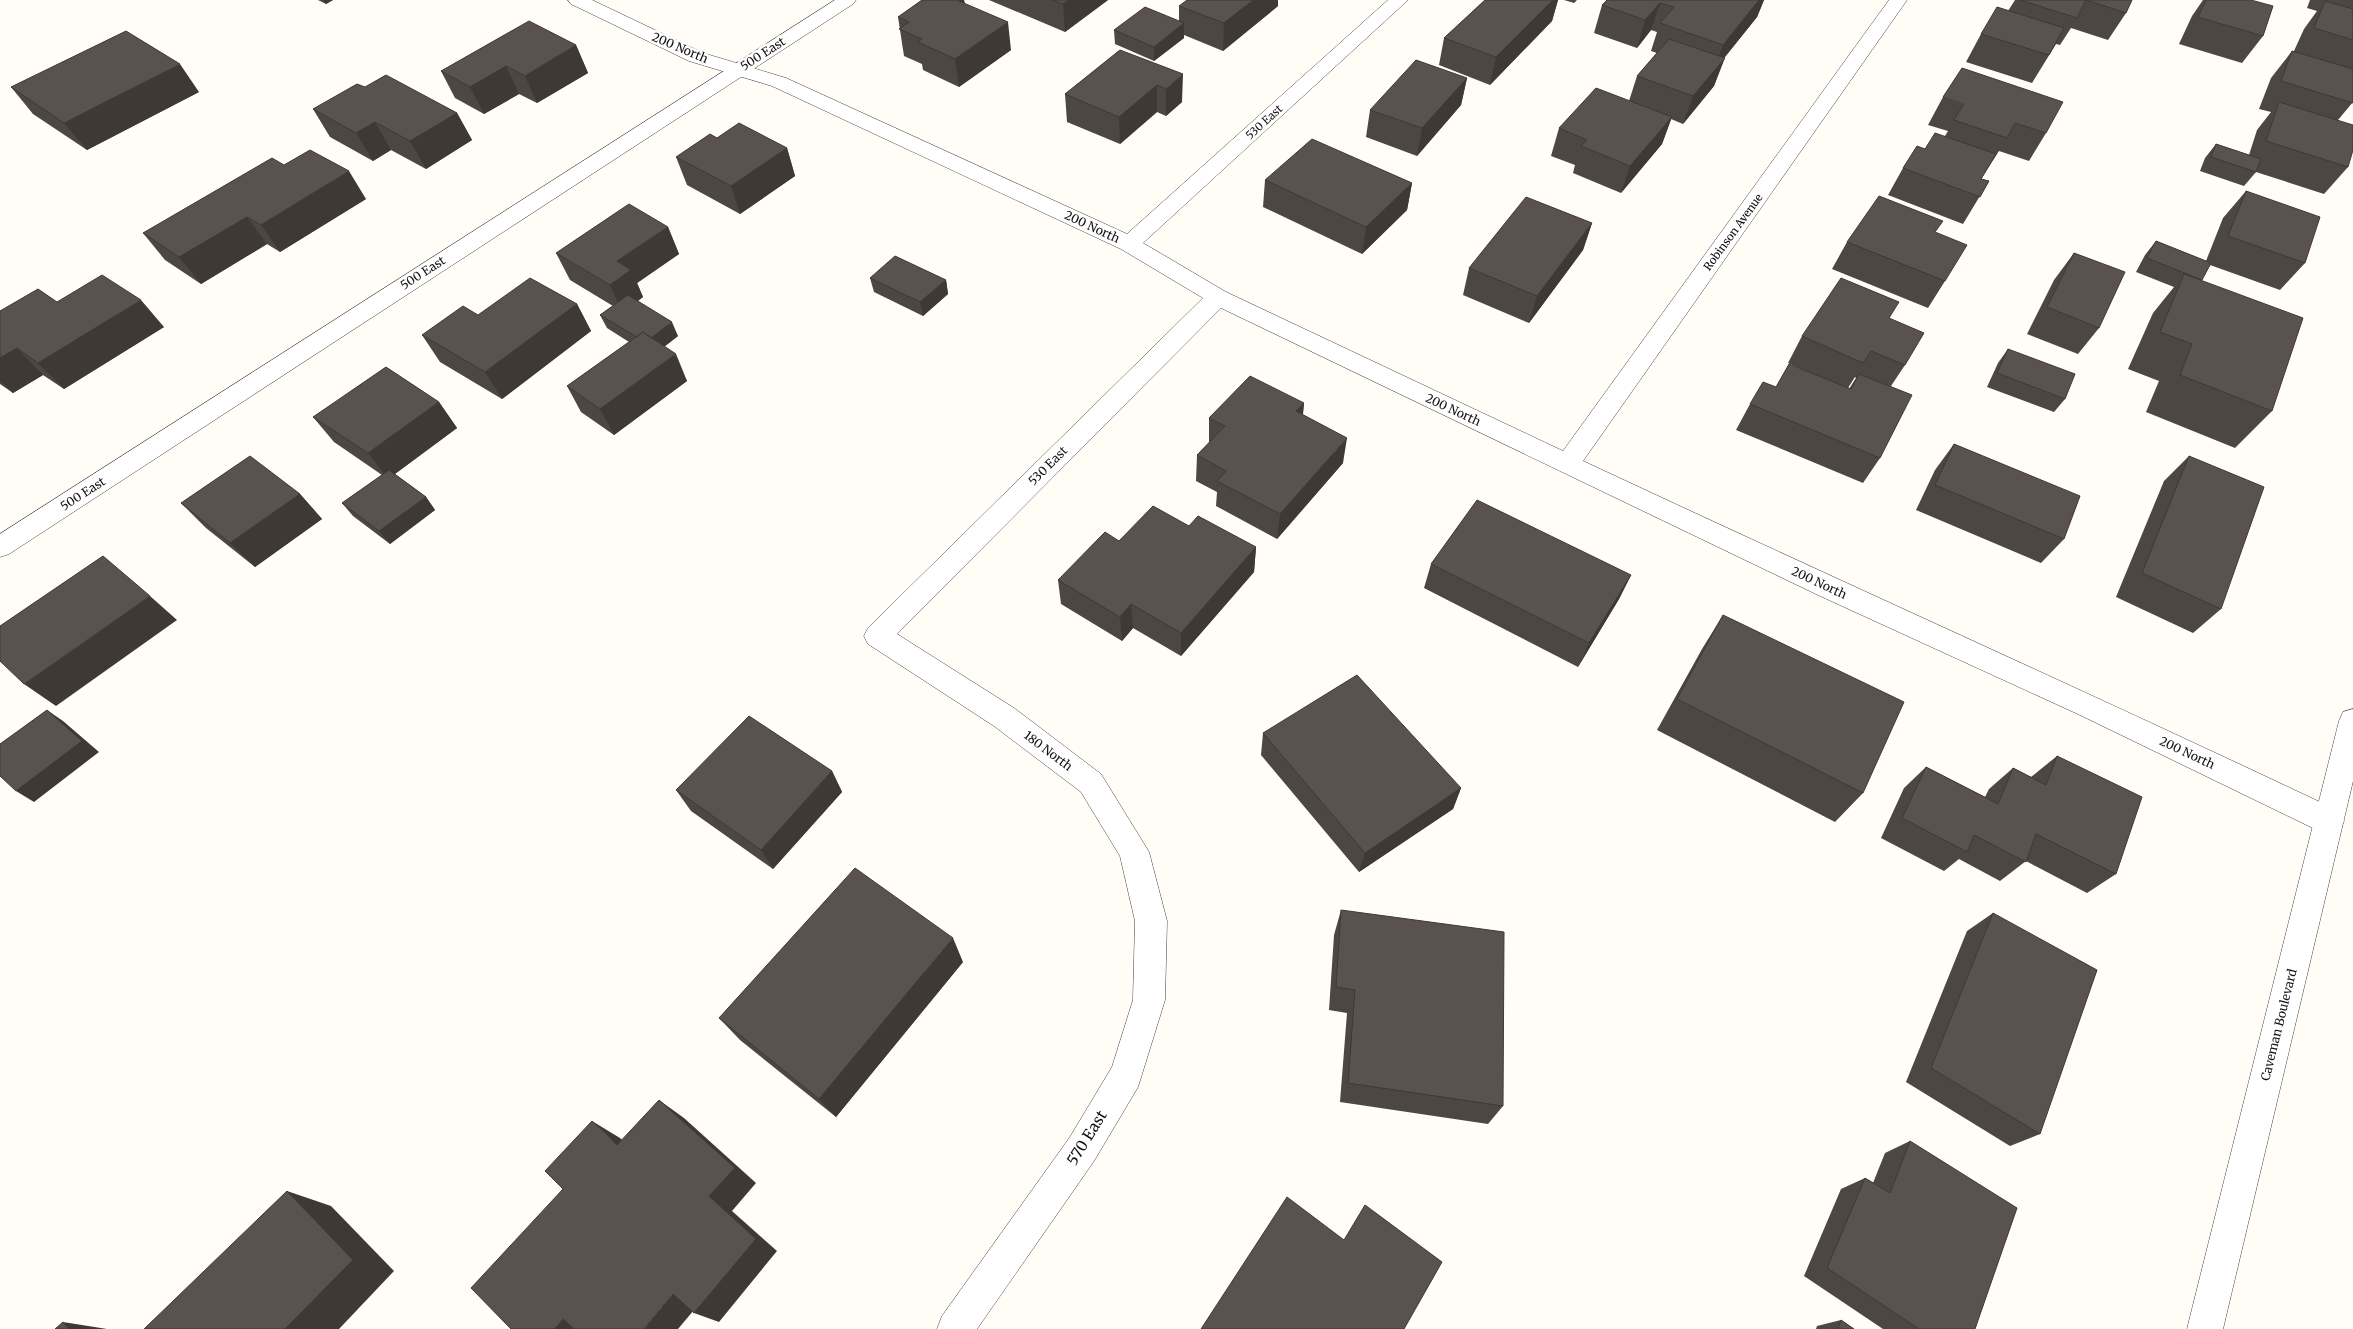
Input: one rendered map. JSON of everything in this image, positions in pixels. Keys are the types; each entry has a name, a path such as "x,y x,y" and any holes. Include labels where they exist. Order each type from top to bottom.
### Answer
{"street":[{"name":"200 North","path":"577,0 696,57 779,82 1129,244 1218,297 1827,587 2090,706 2329,821"},
{"name":"500 East","path":"0,547 847,0"},
{"name":"530 East","path":"1129,244 1399,0"},
{"name":"Robinson Avenue","path":"1567,464 1898,0"},
{"name":"530 East","path":"878,636 1218,297"},
{"name":"180 North","path":"878,636 1004,717 1091,784 1134,852 1152,921"},
{"name":"Caveman Boulevard","path":"2205,1329 2353,721"},
{"name":"570 East","path":"955,1329 1082,1149 1126,1076 1149,1000 1152,921"}],"building":[{"path":"922,0 961,0 959,1 1008,22 955,59 918,42 922,39 899,29 909,22 898,17"},
{"path":"1052,0 1069,0 1063,4"},
{"path":"1187,0 1253,0 1224,23 1179,6"},
{"path":"1485,0 1553,0 1496,57 1444,38"},
{"path":"1607,0 1759,0 1723,45 1660,23 1674,7 1660,3 1645,20 1602,5"},
{"path":"2020,0 2086,0 2077,18"},
{"path":"2086,0 2132,0 2126,13"},
{"path":"2206,0 2251,0 2273,6 2263,36 2198,17"},
{"path":"2325,1 2353,9 2353,40 2314,28"},
{"path":"1145,7 1184,23 1154,47 1114,30"},
{"path":"1997,7 2064,28 2049,55 1981,34"},
{"path":"529,21 576,45 525,76 506,66 470,87 441,71"},
{"path":"126,31 180,64 64,123 11,87"},
{"path":"1669,39 1725,58 1693,96 1637,76"},
{"path":"1120,50 1183,74 1166,89 1157,85 1119,117 1065,94"},
{"path":"2292,51 2353,69 2353,103 2281,81"},
{"path":"1416,60 1467,78 1422,128 1370,110"},
{"path":"1962,68 2063,102 2046,133 2015,123 2007,138 1954,120 1964,104 1943,97"},
{"path":"386,75 457,113 410,141 375,122 356,133 313,109 357,84 365,87"},
{"path":"1596,88 1672,117 1630,166 1581,146 1587,140 1559,128"},
{"path":"2279,102 2353,125 2353,150 2348,167 2266,141"},
{"path":"739,123 787,148 731,186 676,157 710,134 717,138"},
{"path":"1935,133 1996,154 1981,179 1989,181 1980,197 1903,168 1917,146 1925,149"},
{"path":"1312,139 1412,183 1366,227 1265,180"},
{"path":"2216,144 2261,159 2256,172 2211,157"},
{"path":"310,150 349,171 261,225 247,217 179,257 143,233 272,158 284,165"},
{"path":"2246,191 2320,217 2305,263 2228,236"},
{"path":"1879,196 1943,221 1935,232 1967,245 1945,281 1847,242"},
{"path":"1526,197 1592,223 1537,296 1469,268"},
{"path":"629,204 668,227 617,261 631,270 610,285 556,253"},
{"path":"2156,241 2211,263 2202,280 2147,258"},
{"path":"2074,253 2125,272 2099,328 2047,307"},
{"path":"895,256 946,280 920,302 870,278"},
{"path":"2184,274 2303,318 2272,411 2180,375 2192,344 2160,332"},
{"path":"102,275 141,300 38,363 17,348 0,358 0,311 38,289 57,302"},
{"path":"530,278 577,304 485,372 422,335 463,306 478,315"},
{"path":"1841,278 1899,302 1889,318 1924,333 1905,365 1871,351 1863,363 1802,336"},
{"path":"628,295 672,322 651,338 643,332 637,337 600,315"},
{"path":"643,332 676,354 600,409 567,386"},
{"path":"2008,349 2075,374 2065,399 1997,373"},
{"path":"1789,364 1851,389 1859,374 1912,395 1880,458 1750,404 1763,382 1776,387"},
{"path":"386,367 439,402 368,453 313,417"},
{"path":"1250,376 1304,403 1296,411 1347,438 1280,514 1217,481 1226,471 1197,455 1225,426 1209,418"},
{"path":"1954,444 2080,496 2064,539 1935,485"},
{"path":"250,456 300,494 230,543 181,503"},
{"path":"2189,456 2264,487 2221,609 2142,573"},
{"path":"389,470 426,497 379,531 342,503"},
{"path":"1477,500 1631,575 1589,643 1431,564"},
{"path":"1153,506 1189,526 1198,516 1256,547 1181,633 1131,604 1120,617 1058,580 1105,532 1119,541"},
{"path":"103,556 150,596 24,684 0,661 0,626"},
{"path":"1723,615 1904,702 1863,793 1677,699"},
{"path":"1357,675 1461,788 1365,853 1263,733"},
{"path":"47,710 82,741 16,791 0,776 0,744"},
{"path":"749,716 832,771 761,850 676,790"},
{"path":"2057,756 2142,797 2116,874 2036,834 2026,862 1974,835 1967,852 1902,818 1926,767 1998,804 2013,768 2046,785"},
{"path":"855,868 953,938 819,1099 719,1018"},
{"path":"1341,910 1504,932 1503,1106 1348,1083 1355,990 1336,987"},
{"path":"1993,913 2097,970 2040,1134 1931,1068"},
{"path":"659,1100 735,1168 709,1196 756,1239 694,1313 673,1294 644,1329 574,1329 563,1319 554,1329 511,1329 471,1288 563,1189 545,1171 592,1121 617,1145"},
{"path":"1910,1141 2017,1208 1975,1329 1919,1329 1827,1268 1865,1178 1890,1193"},
{"path":"287,1191 353,1260 285,1329 144,1329"},
{"path":"1287,1197 1344,1240 1365,1205 1442,1262 1404,1329 1201,1329"},
{"path":"1841,1320 1854,1329 1838,1329"},
{"path":"63,1322 68,1329 55,1329"}]}
